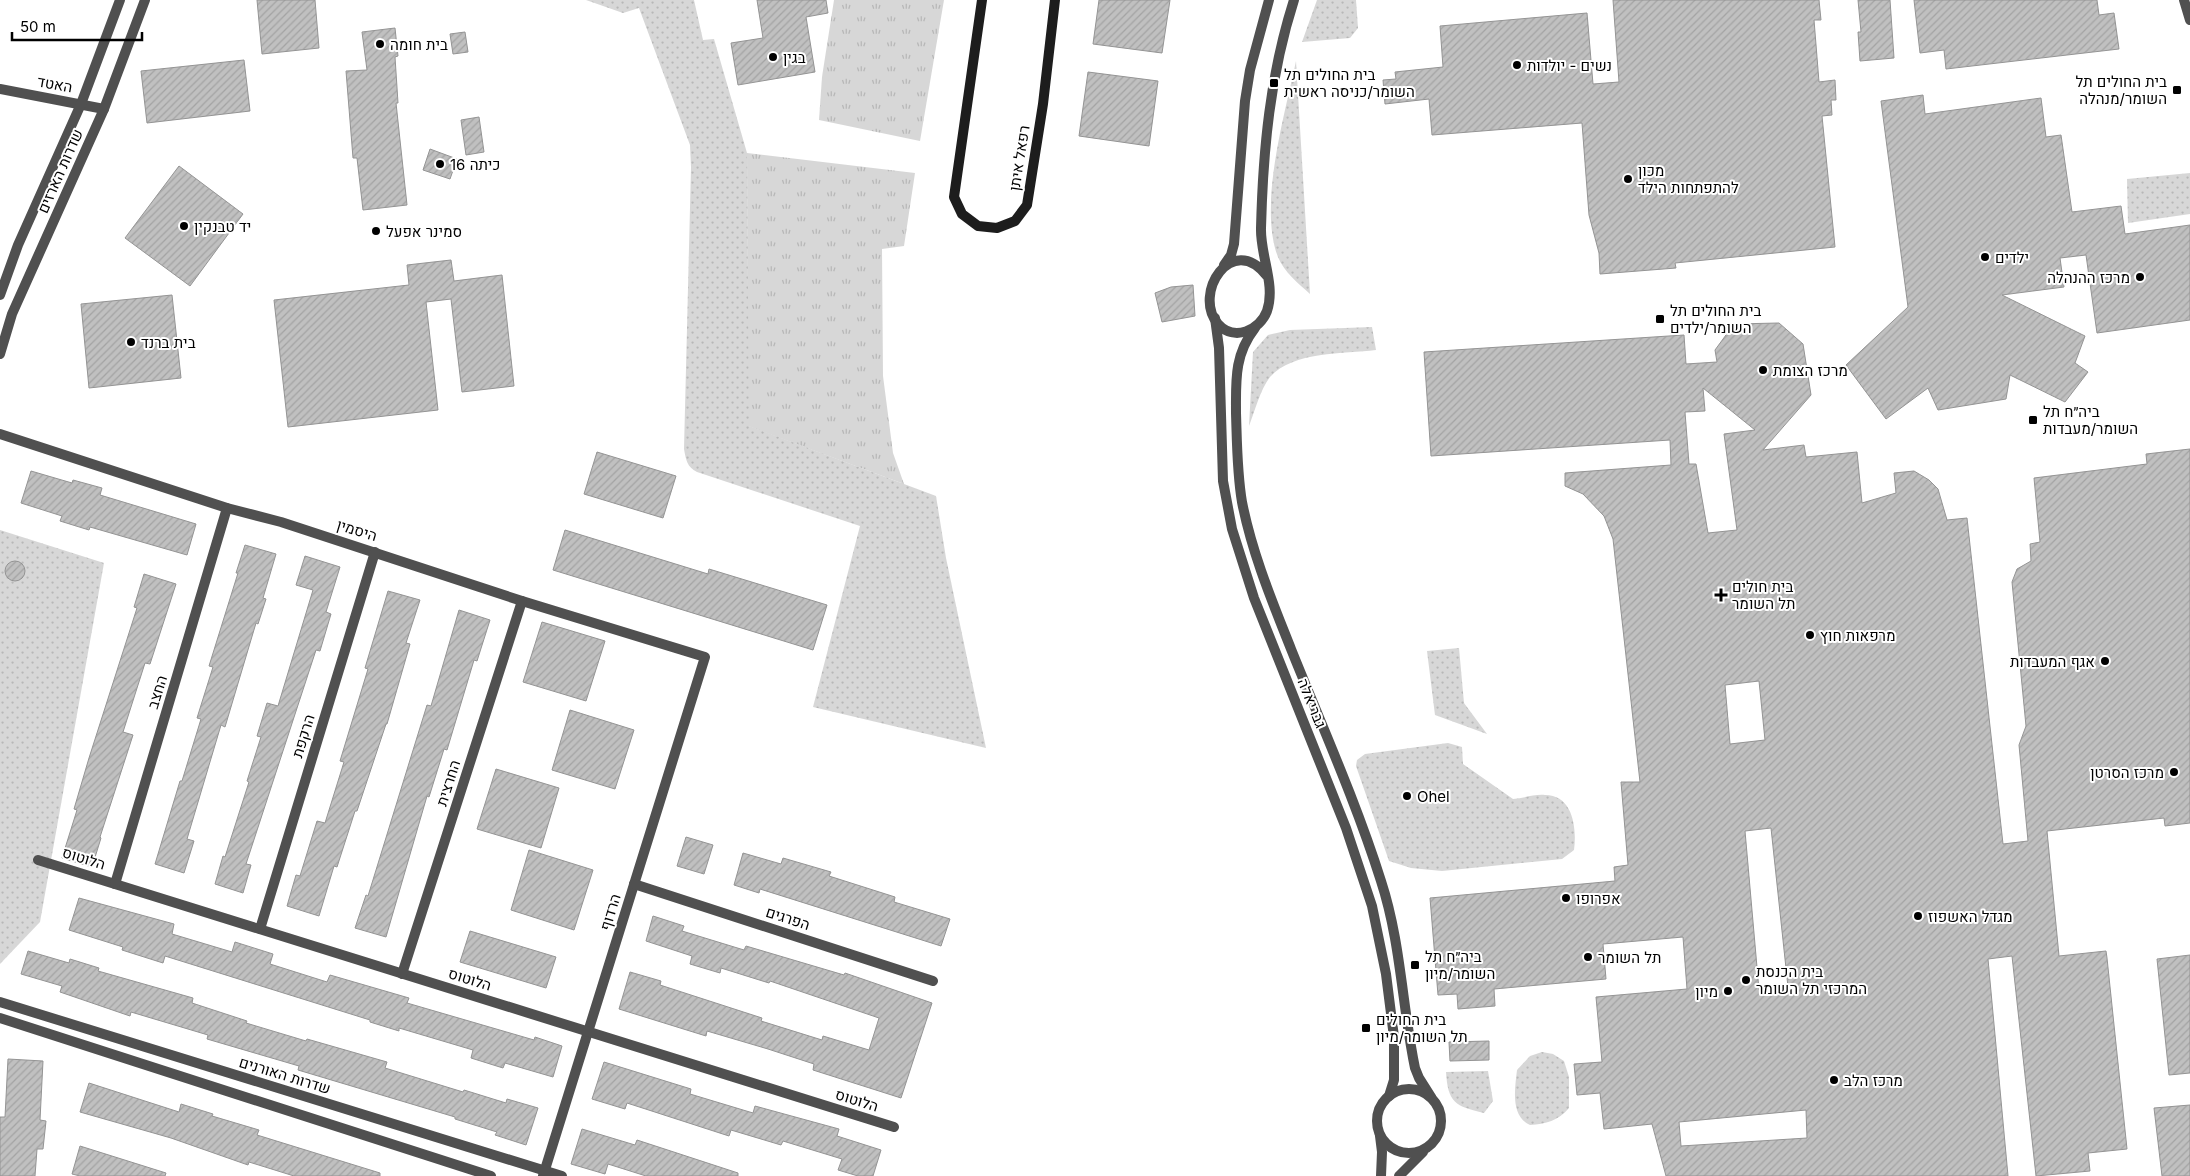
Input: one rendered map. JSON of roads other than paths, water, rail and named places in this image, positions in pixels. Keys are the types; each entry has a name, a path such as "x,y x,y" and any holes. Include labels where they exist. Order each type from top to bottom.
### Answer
{"main road":[{"name":"רפאל איתן","path":"982,0 954,197 962,214 978,226 997,228 1015,221 1027,205 1043,104 1055,0"}],"street":[{"name":"שדרות הארזים","path":"0,294 18,245 81,104 120,0"},
{"name":"שדרות הארזים","path":"0,354 12,314 104,109 145,0"},
{"path":"1269,0 1250,70 1245,101 1234,244 1231,254 1211,291 1210,300 1218,324 1230,332 1238,333 1255,328 1264,319 1269,299 1261,231 1269,104 1281,41 1294,0"},
{"path":"2184,0 2190,19"},
{"path":"2190,9 2190,19"},
{"name":"האטד","path":"0,89 104,109"},
{"path":"1222,268 1229,262 1248,260 1259,267 1267,276"},
{"name":"גבריאלה","path":"1215,318 1219,348 1223,481 1232,529 1254,598 1346,828 1372,906 1386,974 1394,1037 1394,1080 1389,1096"},
{"name":"גבריאלה","path":"1255,328 1244,342 1240,354 1236,386 1237,456 1252,544 1269,593 1382,882 1402,971 1415,1068 1431,1097"},
{"name":"היסמין","path":"0,434 227,508 281,522 522,601 705,657"},
{"name":"החצב","path":"115,884 227,508"},
{"name":"הרקפת","path":"260,929 375,552"},
{"name":"החרצית","path":"402,974 522,601"},
{"name":"הרדוף","path":"544,1173 705,657"},
{"name":"הלוטוס","path":"38,860 894,1127"},
{"name":"הפרגים","path":"634,884 933,981"},
{"name":"שדרות האורנים","path":"0,1002 544,1173 562,1176"},
{"path":"0,1018 490,1176"},
{"path":"1381,1176 1382,1152 1377,1125 1378,1114 1382,1104 1389,1096 1399,1090 1421,1091 1431,1097 1437,1105 1441,1115 1441,1126 1438,1136 1431,1145 1408,1165 1399,1176"},
{"path":"1380,1135 1394,1150 1403,1153 1423,1150 1431,1145"}],"place":[{"name":"בית חומה","path":"380,44"},
{"name":"בגין","path":"773,57"},
{"name":"נשים - יולדות","path":"1517,65"},
{"name":"בית החולים תל השומר/כניסה ראשית","path":"1274,83"},
{"name":"בית החולים תל השומר/מנהלה","path":"2177,90"},
{"name":"כיתה 16","path":"440,164"},
{"name":"מכון להתפתחות הילד","path":"1628,179"},
{"name":"יד טבנקין","path":"184,226"},
{"name":"סמינר אפעל","path":"376,231"},
{"name":"ילדים","path":"1985,257"},
{"name":"מרכז ההנהלה","path":"2140,277"},
{"name":"בית החולים תל השומר/ילדים","path":"1660,319"},
{"name":"בית ברנד","path":"131,342"},
{"name":"מרכז הצומת","path":"1763,370"},
{"name":"ביה״ח תל השומר/מעבדות","path":"2033,420"},
{"name":"בית חולים תל השומר","path":"1721,595"},
{"name":"מרפאות חוץ","path":"1810,635"},
{"name":"אגף המעבדות","path":"2105,661"},
{"name":"מרכז הסרטן","path":"2174,772"},
{"name":"Ohel","path":"1407,796"},
{"name":"אפרופו","path":"1566,898"},
{"name":"מגדל האשפוז","path":"1918,916"},
{"name":"תל השומר","path":"1588,957"},
{"name":"ביה״ח תל השומר/מיון","path":"1415,965"},
{"name":"בית הכנסת המרכזי תל השומר","path":"1746,980"},
{"name":"מיון","path":"1728,991"},
{"name":"בית החולים תל השומר/מיון","path":"1366,1028"},
{"name":"מרכז הלב","path":"1834,1080"}]}
